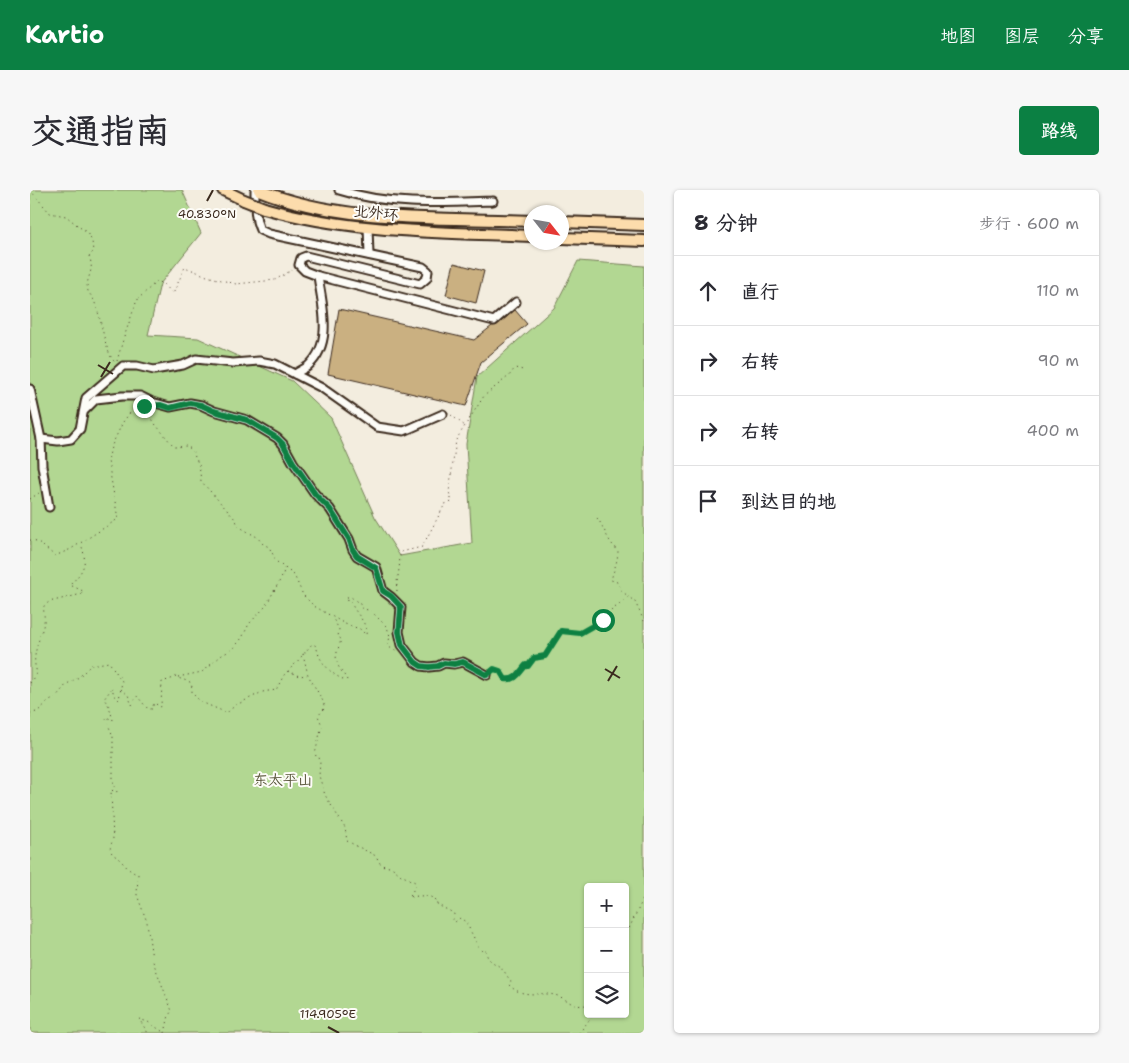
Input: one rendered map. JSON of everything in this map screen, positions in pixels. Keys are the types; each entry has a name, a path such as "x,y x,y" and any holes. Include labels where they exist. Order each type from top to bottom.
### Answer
{"highway":[{"name":"北外环","path":"223,190 264,208 329,223 418,232 524,236"},
{"name":"北外环","path":"257,190 303,205 354,214 524,221"},
{"path":"569,222 644,225"},
{"path":"569,238 644,241"}],"street":[{"path":"257,190 255,214 260,230 269,234 423,267 428,271 427,278 420,284 306,256 301,258 299,263 305,271 318,276 494,321 516,302"},
{"path":"339,190 361,197 391,201 448,203 493,201"},
{"path":"368,227 369,254"},
{"path":"295,374 308,366 321,349 324,325 318,276"},
{"path":"42,439 58,441 71,439 80,429 86,398 123,366 137,366 154,370 183,365 196,359 233,362 259,361 275,364 322,388 377,426 404,431 443,414"},
{"path":"30,389 42,439 42,466 49,507"},
{"path":"85,410 96,399 122,396 140,396 170,408 190,403 247,420 277,438 283,444 315,494 330,509 349,539 357,556 376,568 383,591 401,607 399,632 404,648 415,662 421,666 429,667 444,663 454,664 463,662 487,675"}],"path":[{"path":"30,190 50,212 66,216 87,233 92,240 93,252 90,256 92,267 88,278 88,290 106,338 107,351 112,360 118,364 117,359 137,300 157,281 164,284 173,294 184,268 236,284 275,280 285,276 299,263"},
{"path":"397,603 396,583 400,568 398,560 401,552 422,547 444,504 452,502 449,492 456,440 484,396 509,376 515,368 523,370"},
{"path":"30,540 38,541 55,556 118,519 108,461 111,447 122,422 132,410 144,406 161,405"},
{"path":"144,406 150,411 155,424 166,440 175,447 186,446 190,448 199,465 200,481 236,520 238,526 257,537 269,547 278,562 294,575 303,595 314,606 332,618 360,629 366,635 364,621 351,602 346,600 346,597 351,597 360,604 361,608 372,611 387,627 390,636 388,646 393,650 404,648"},
{"path":"443,414 450,415 465,426"},
{"path":"30,499 46,489"},
{"path":"597,518 604,527 612,546 618,550 618,560 611,580 617,582 623,592 635,602 644,621"},
{"path":"30,683 37,672 34,668 33,652 44,624 44,606 49,602 82,594 83,591 70,584 81,572 86,557 80,543"},
{"path":"120,688 128,695 132,705 137,696 148,709 152,709 154,703 161,707 162,682 175,677 202,672 222,655 233,649 250,624 265,608 283,575 284,567"},
{"path":"487,675 494,669 500,671 505,679 511,680 526,665 528,666 534,658 545,656 561,631 580,633 603,620 612,610 629,597"},
{"path":"175,677 190,682 192,693 201,702 227,714 232,708 257,696 261,692 276,690 284,675 312,644 315,644 320,658 332,674 347,680 337,663 336,655 340,648 341,639 338,637 338,629 332,618"},
{"path":"303,654 308,674 324,703 324,709 318,716 322,725 315,754 319,757 320,762 319,776 325,795 345,828 347,841 376,856 381,864 393,868 415,882 415,888 409,897 432,897 436,900 436,903 454,914 453,921 455,922 460,918 466,922 479,948 482,951 486,951 486,956 490,961 500,966 511,981 508,985 510,988 521,994 549,994 558,996 578,1006 584,1005"},
{"path":"30,713 37,712 54,699 67,684 80,677 91,665 109,662 122,681 119,700 114,695 112,688 104,699 111,710 114,720 106,717 113,736 113,780 116,792 112,790 113,840 110,846 111,854 122,862 127,870 138,874 137,895 147,922 152,959 172,1011 169,1015 165,1033 148,1022 139,1019 148,1033"},
{"path":"288,671 299,676 308,674"},
{"path":"629,929 644,897"},
{"path":"579,1033 591,1018"}],"green space":[{"name":"东太平山","path":"30,190 182,190 201,233 160,284 148,335 198,338 292,381 331,418 375,517 400,556 472,543 466,444 477,377 554,308 578,261 644,266 644,1033 30,1033"}],"building":[{"path":"454,263 484,271 476,303 446,295"},
{"path":"339,309 474,340 515,310 527,324 481,362 466,406 328,374"}],"route":[{"path":"144,406 161,405 170,408 190,403 201,405 226,415 247,420 277,438 283,444 315,494 325,502 339,522 357,556 376,568 383,591 391,596 401,607 399,632 402,645 415,662 421,666 429,667 444,663 454,664 463,662 487,675 494,669 500,671 505,679 511,680 526,665 528,666 534,658 545,656 561,631 580,633 603,620"}]}
